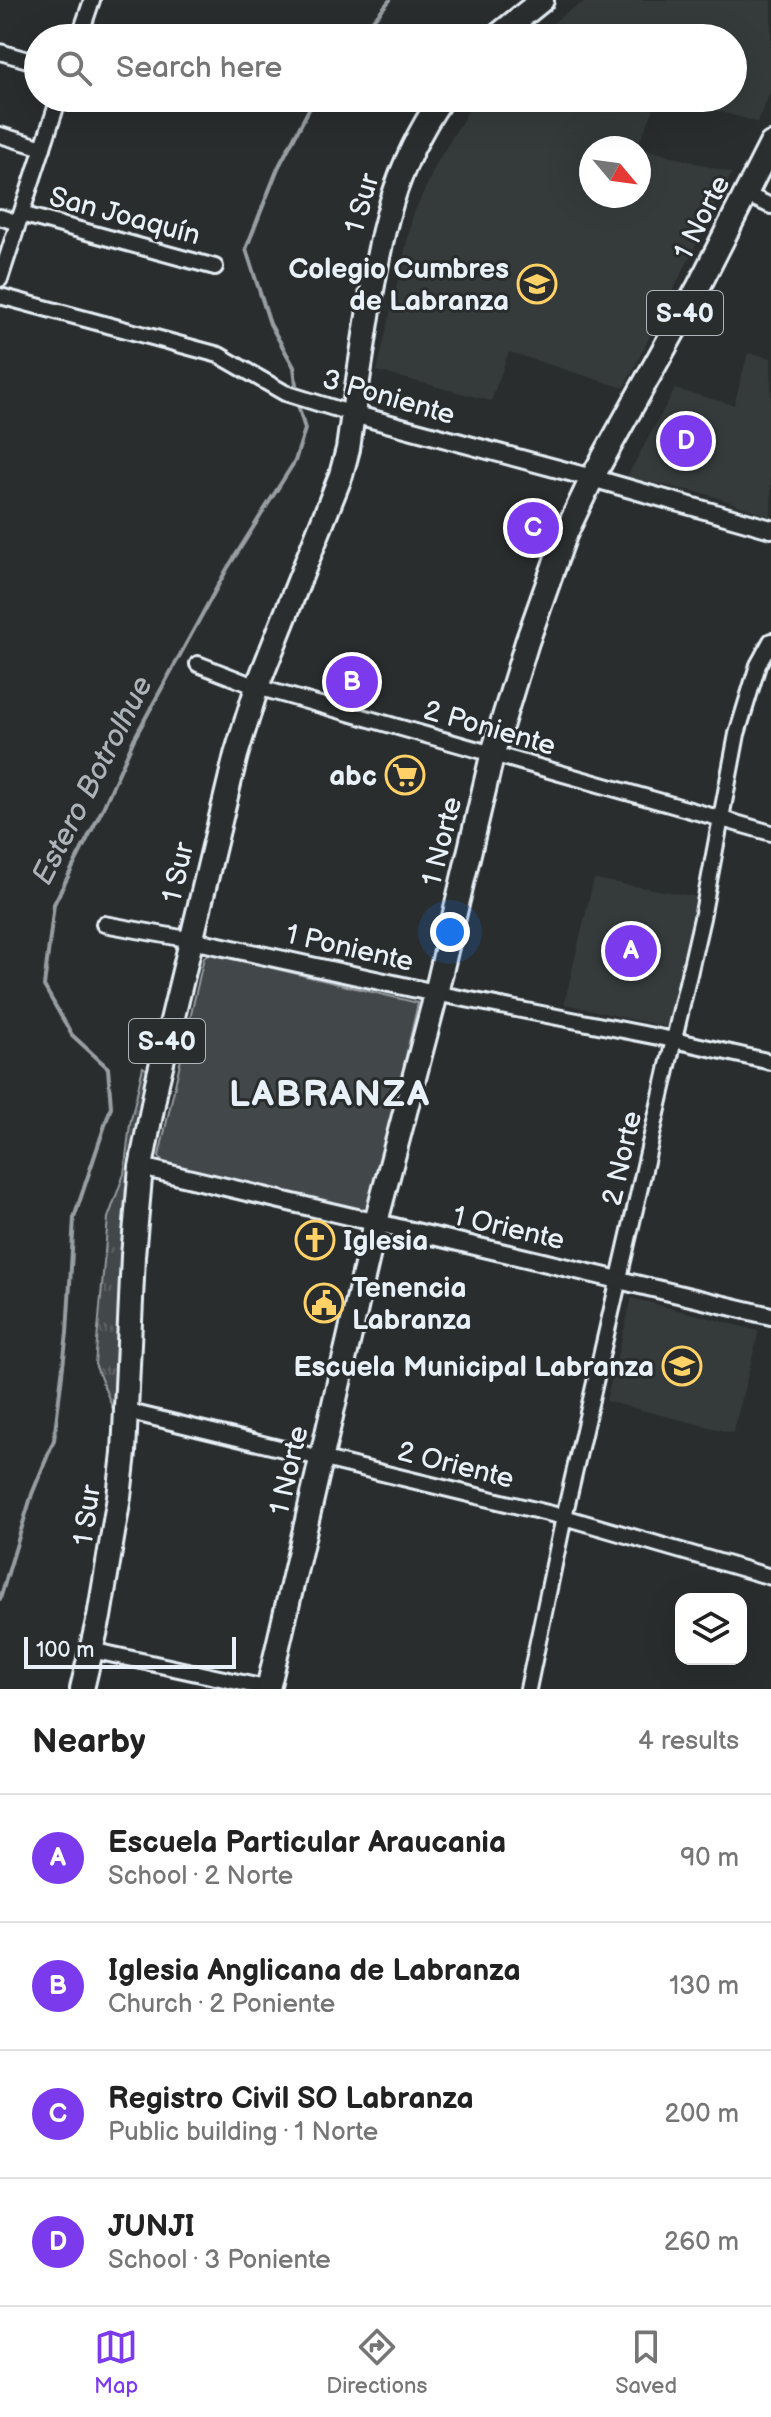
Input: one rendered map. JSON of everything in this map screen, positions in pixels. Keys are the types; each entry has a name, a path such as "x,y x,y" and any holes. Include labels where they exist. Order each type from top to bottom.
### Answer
{"main road":[{"path":"512,24 542,0"},
{"name":"1 Sur","path":"82,1689 114,1539 124,1453 132,1271 141,1167 157,1083 236,755 257,687 341,475 384,222 409,155 434,112"},
{"name":"1 Norte","path":"269,1689 376,1222 492,756 546,588 565,535 592,478 685,313 771,144"}],"street":[{"path":"85,24 86,1"},
{"path":"0,52 24,59"},
{"path":"0,279 55,112"},
{"path":"0,135 43,148"},
{"path":"747,195 771,206"},
{"name":"San Joaquín","path":"0,217 20,218 215,267"},
{"name":"3 Poniente","path":"0,296 219,355 285,393 353,414 771,529"},
{"name":"2 Norte","path":"528,1689 564,1517 702,918 737,734 758,665 771,641"},
{"name":"2 Poniente","path":"198,664 257,687 771,833"},
{"name":"1 Poniente","path":"104,924 771,1062"},
{"name":"1 Oriente","path":"141,1167 771,1316"},
{"name":"2 Oriente","path":"126,1411 564,1517 771,1577"},
{"path":"91,1650 269,1689"}],"shaded area":[{"path":"588,0 771,0 771,91 757,122 721,112 747,112 747,24 552,24"},
{"name":"Colegio Cumbres de Labranza","path":"468,112 653,112 642,136 579,136 579,208 651,208 651,151 732,173 624,388 509,352 491,401 377,371 413,215 438,161"},
{"path":"748,353 771,358 771,517 710,495 627,477 675,389 734,405"},
{"path":"594,879 698,897 667,1027 564,1004"},
{"name":"Escuela Municipal Labranza","path":"632,1298 759,1331 733,1433 606,1401"}],"green space":[{"path":"210,953 418,1003 372,1208 360,1213 165,1165 159,1156 204,957"},
{"path":"143,1067 152,1073 124,1224 121,1429 95,1364 108,1218 124,1174 130,1124"}],"waterway":[{"name":"Estero Botrolhue","path":"370,24 390,0"},
{"name":"Estero Botrolhue","path":"297,393 294,367 270,324 246,249 278,168 308,112"},
{"name":"Estero Botrolhue","path":"0,1599 32,1494 54,1440 67,1333 74,1218 111,1107 108,1068 72,1035 44,986 54,904 134,739 227,569 295,461 305,429 297,402"}],"place":[{"name":"Colegio Cumbres de Labranza","path":"537,284"},
{"name":"JUNJI","path":"686,441"},
{"name":"Registro Civil SO Labranza","path":"533,528"},
{"name":"Iglesia Anglicana de Labranza","path":"352,682"},
{"name":"abc","path":"405,775"},
{"name":"Escuela Particular Araucania","path":"631,951"},
{"name":"Iglesia","path":"315,1240"},
{"name":"Tenencia Labranza","path":"324,1303"},
{"name":"Escuela Municipal Labranza","path":"682,1366"}],"district":[{"name":"LABRANZA","path":"330,1093"}]}
